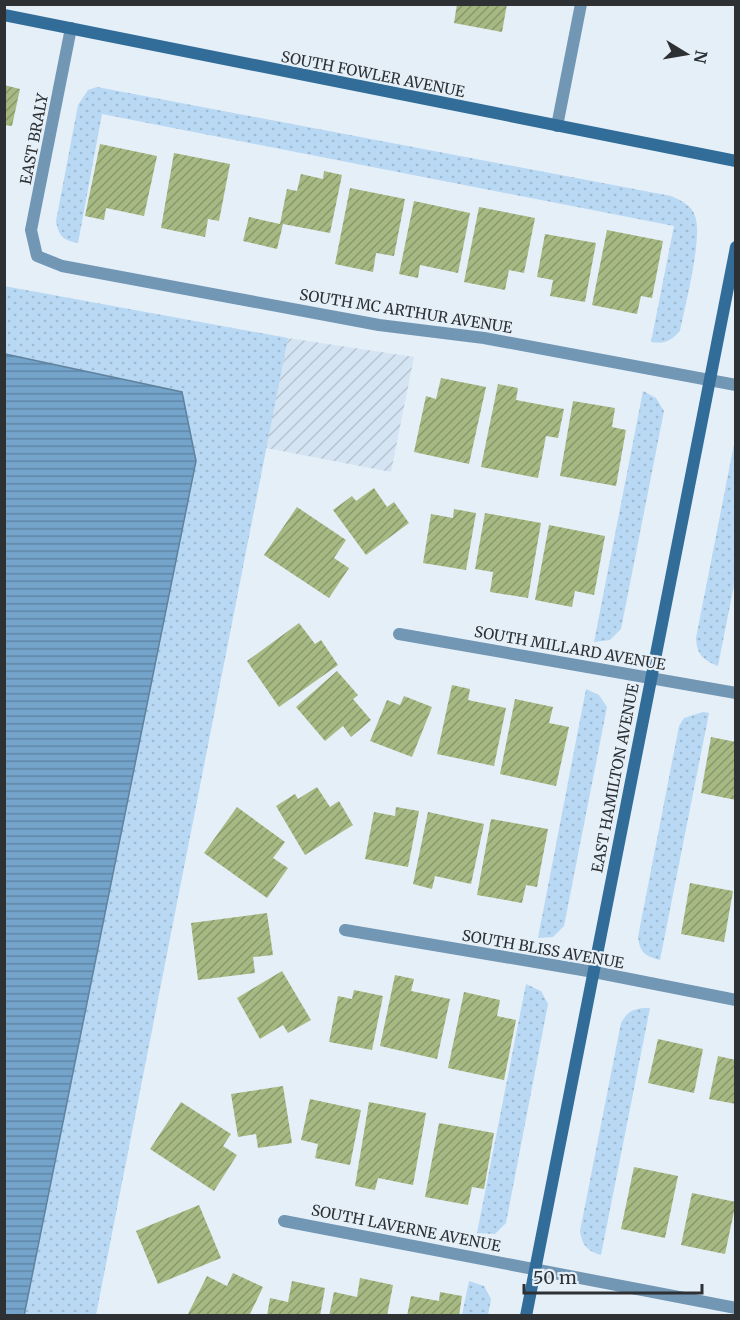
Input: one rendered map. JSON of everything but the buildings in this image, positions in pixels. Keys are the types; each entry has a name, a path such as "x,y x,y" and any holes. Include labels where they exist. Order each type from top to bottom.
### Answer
{"street":[{"path":"557,126 581,4"},
{"name":"SOUTH FOWLER AVENUE","path":"4,15 735,161"},
{"name":"EAST BRALY","path":"38,256 31,230 70,28"},
{"name":"EAST HAMILTON AVENUE","path":"526,1316 735,247"},
{"name":"SOUTH MC ARTHUR AVENUE","path":"38,256 62,266 379,325 484,338 735,385"},
{"name":"SOUTH MILLARD AVENUE","path":"399,634 650,676 735,693"},
{"name":"SOUTH BLISS AVENUE","path":"345,930 594,972 735,1000"},
{"name":"SOUTH LAVERNE AVENUE","path":"284,1221 735,1308"}],"shaded area":[{"path":"97,87 671,196 691,209 697,226 692,272 680,331 667,341 651,342 674,226 102,114 78,243 69,241 60,234 56,221 78,105 88,90"},
{"path":"4,286 288,338 96,1315 5,1315"},
{"path":"288,338 414,357 391,472 266,448"},
{"path":"5,354 182,392 196,461 24,1316 4,1315"},
{"path":"643,391 656,398 664,411 621,629 610,640 594,642"},
{"path":"735,439 735,580 718,666 702,656 696,638"},
{"path":"586,689 599,695 607,707 564,926 553,937 538,938"},
{"path":"703,712 709,713 660,960 644,953 638,937 679,726 684,718"},
{"path":"526,984 541,991 548,1004 506,1223 495,1234 477,1233"},
{"path":"650,1008 601,1255 586,1247 580,1231 621,1023 632,1011"},
{"path":"469,1281 484,1286 491,1299 488,1315 462,1315"}]}
